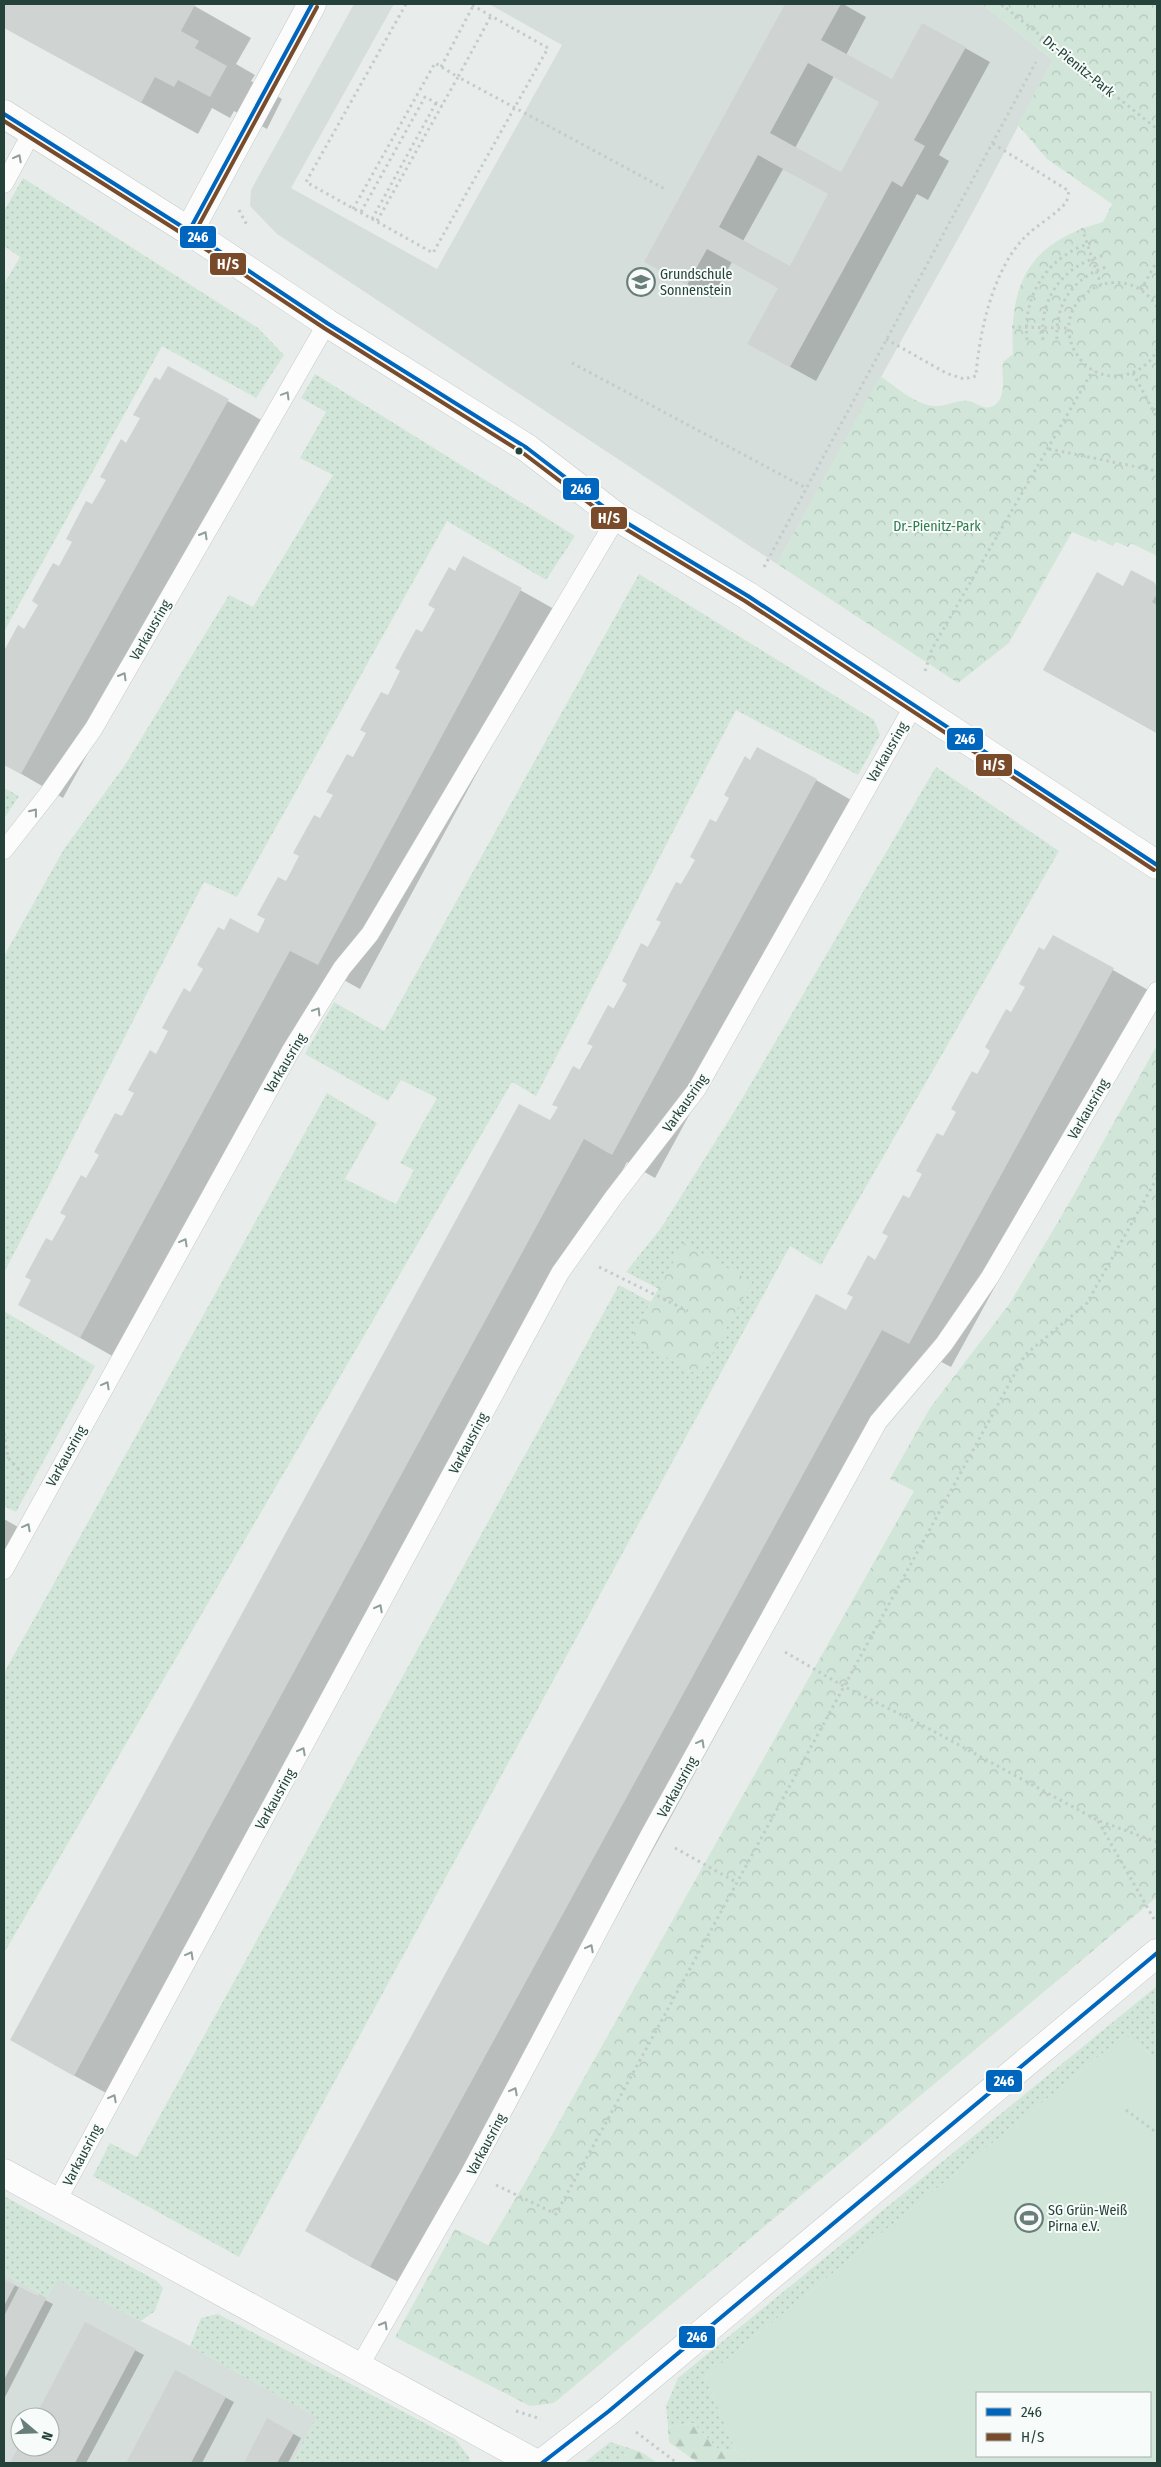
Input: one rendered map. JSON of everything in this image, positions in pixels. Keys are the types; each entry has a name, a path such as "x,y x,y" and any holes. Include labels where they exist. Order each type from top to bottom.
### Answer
{"street":[{"path":"189,231 312,4"},
{"name":"Varkausring","path":"4,114 189,231 327,323 527,448 617,517 748,596 1157,865"},
{"path":"542,2463 609,2411 1157,1953"},
{"name":"Varkausring","path":"4,2173 536,2463"}],"lane":[{"path":"4,184 32,132"},
{"name":"Varkausring","path":"4,850 48,794 94,728 327,323"},
{"name":"Varkausring","path":"4,1570 290,1052 342,968 370,934 617,517"},
{"name":"Varkausring","path":"56,2203 560,1273 613,1198 698,1089 914,705"},
{"name":"Varkausring","path":"359,2367 470,2173 650,1834 878,1422 944,1344 990,1276 1157,991"}],"path":[{"path":"406,4 306,182 433,253 548,48 472,5 440,67"},
{"name":"Dr.-Pienitz-Park","path":"1001,4 1157,129"},
{"path":"377,222 491,16"},
{"path":"748,596 1036,62"},
{"path":"354,209 435,63 514,108 665,189"},
{"path":"360,212 425,97 442,106"},
{"path":"372,219 436,103"},
{"path":"886,339 946,373 964,379 976,376 978,350 986,316 1010,254 1024,238 1066,203 1069,191 992,143"},
{"path":"1082,228 1101,285"},
{"path":"1027,340 1025,328 1028,306 1043,276 1058,260 1087,244 1098,241"},
{"path":"1043,340 1042,328 1046,305 1056,285 1072,269 1092,258 1105,255"},
{"path":"1141,290 1157,261"},
{"path":"1057,339 1056,328 1060,308 1070,289 1082,278 1106,267"},
{"path":"1157,307 1141,290 1130,284 1118,282 1101,285 1083,295 1075,304 1068,328 1070,341 1075,353 1083,363 1093,370 1113,376 1133,373 1145,366 1157,350"},
{"path":"1012,327 1068,328"},
{"path":"572,363 806,488"},
{"path":"914,705 932,649 1093,370"},
{"path":"1133,373 1157,418"},
{"path":"1049,449 1157,470"},
{"path":"470,2173 556,2214 1025,1355 1087,1303 1157,1178"},
{"path":"574,1255 688,1311"},
{"path":"4,1433 8,1458 24,1475 48,1490"},
{"path":"760,1638 845,1687 924,1726 1098,1820 1157,1842"},
{"path":"1098,1820 1157,1924"},
{"path":"650,1834 736,1882"},
{"path":"1126,2110 1157,2133"},
{"path":"609,2411 677,2463"}],"shaded area":[{"name":"Grundschule Sonnenstein","path":"354,4 394,4 291,188 437,269 562,45 489,4 982,4 1053,60 974,210 777,564 277,234 250,206 251,190"},
{"path":"4,2274 47,2297 58,2279 190,2346 317,2417 292,2463 4,2463"}],"green space":[{"name":"Dr.-Pienitz-Park","path":"982,4 1157,4 1157,556 1131,543 1128,547 1116,542 1113,546 1098,539 1096,542 1072,532 1009,643 958,683 777,564 880,376 906,394 927,405 938,406 969,401 986,408 993,406 1002,394 1003,362 1013,354 1015,305 1020,285 1029,268 1041,253 1058,241 1078,230 1103,222 1112,204 1047,159 1018,125 1053,60"},
{"path":"23,178 258,328 284,355 256,398 162,346 4,632 4,284 20,257 4,246 4,211"},
{"path":"315,374 575,536 546,580 447,521 237,897 204,882 4,1273 4,956 64,849 125,765 229,595 253,607 333,475 300,458 326,412 301,398"},
{"path":"639,574 874,720 880,735 858,775 736,710 536,1096 512,1082 4,1953 4,1673 327,1093 377,1123 345,1179 396,1204 414,1170 400,1163 437,1098 401,1080 388,1101 305,1054 334,1002 384,1031"},
{"path":"936,767 1059,851 821,1265 790,1246 239,2257 93,2176 110,2143 137,2157 619,1285 651,1302 632,1337 700,1376 685,1244 659,1289 626,1272 661,1228 739,1104"},
{"path":"4,788 19,796 4,819"},
{"path":"1157,1045 1157,1897 554,2403 530,2406 395,2337 455,2229 488,2245 526,2181 914,1491 890,1479 930,1408 1010,1303 1072,1198"},
{"path":"684,1243 752,1282 700,1376 631,1337"},
{"path":"4,1311 95,1366 16,1512 4,1506"},
{"path":"1157,1986 1157,2059 1125,2035 705,2377 736,2451 718,2449 693,2423 668,2427 666,2406 678,2378"},
{"name":"SG Grün-Weiß Pirna e.V.","path":"1125,2035 1157,2059 1157,2463 751,2463 736,2451 705,2377"},
{"path":"4,2196 157,2281 163,2288 155,2311 141,2321 58,2280 47,2297 4,2274"},
{"path":"218,2314 455,2439 469,2457 470,2463 292,2463 316,2417 190,2346 201,2318"},
{"path":"693,2423 718,2449 736,2451 751,2463 698,2463 669,2442 668,2427"},
{"path":"610,2442 632,2449 617,2463 584,2463"},
{"path":"632,2449 643,2453 657,2463 617,2463"}],"building":[{"path":"4,4 194,4 181,31 199,41 195,48 227,66 210,97 178,80 174,87 155,77 141,103 4,28"},
{"name":"Grundschule Sonnenstein","path":"785,4 841,4 821,40 892,79 922,23 966,47 914,140 925,146 902,187 892,181 790,367 747,344 778,288 707,249 687,285 644,262","holes":["808,63 879,102 841,172 770,133","758,155 828,194 790,266 719,227"]},
{"path":"168,366 229,399 21,774 4,765 4,651 18,625 24,629 38,605 32,601 53,563 59,566 72,542 66,539 86,501 92,504 106,480 100,477 121,439 126,443 140,418 133,415 155,377 160,380"},
{"path":"463,556 522,588 318,965 290,951 80,1338 18,1305 31,1280 25,1277 46,1238 52,1241 66,1216 60,1213 81,1175 86,1178 99,1155 94,1152 115,1113 122,1116 134,1093 128,1090 150,1050 156,1054 168,1031 162,1028 184,988 190,992 203,969 197,965 218,927 224,930 230,918 258,933 265,919 257,915 278,877 286,881 299,856 293,853 314,815 320,818 333,795 326,792 347,754 353,757 366,733 360,730 381,692 388,695 400,671 395,668 416,629 422,632 435,609 428,605 449,567 455,571"},
{"path":"1131,570 1154,582 1157,587 1157,594 1152,602 1157,605 1157,733 1043,670 1097,572 1123,586"},
{"path":"757,747 817,779 612,1155 584,1139 74,2076 10,2040 519,1104 550,1120 558,1107 552,1105 573,1066 580,1070 593,1046 587,1044 608,1005 614,1009 627,984 622,981 641,943 648,947 661,922 656,920 676,882 681,884 695,860 690,857 710,819 716,822 729,798 724,795 745,756 750,760"},
{"path":"1053,935 1114,968 909,1344 882,1330 370,2267 305,2231 816,1294 846,1310 853,1297 847,1294 868,1255 875,1260 888,1236 882,1233 903,1195 909,1198 922,1174 916,1171 937,1133 943,1136 956,1112 951,1109 972,1071 977,1074 984,1062 990,1051 985,1047 1006,1009 1011,1012 1025,987 1019,984 1039,947 1044,950"},
{"path":"4,2279 15,2285 4,2306"},
{"path":"19,2287 37,2296 39,2294 46,2298 4,2380 4,2316"},
{"path":"85,2322 136,2349 75,2463 10,2463 13,2457 60,2457 60,2407 40,2407"},
{"path":"175,2370 226,2397 191,2463 126,2463"},
{"path":"267,2418 294,2433 277,2463 244,2463"}],"transit line":[{"name":"246","path":"189,231 312,4"},
{"name":"H/S","path":"194,234 317,7"},
{"name":"246","path":"4,114 189,231 327,323 527,448 617,517 748,596 1157,865"},
{"name":"H/S","path":"4,121 186,236 324,328 523,453 614,522 745,601 1154,870"},
{"name":"246","path":"542,2463 609,2411 1157,1953"}],"place":[{"name":"Grundschule Sonnenstein","path":"641,282"},
{"name":"SG Grün-Weiß Pirna e.V.","path":"1029,2218"}]}
